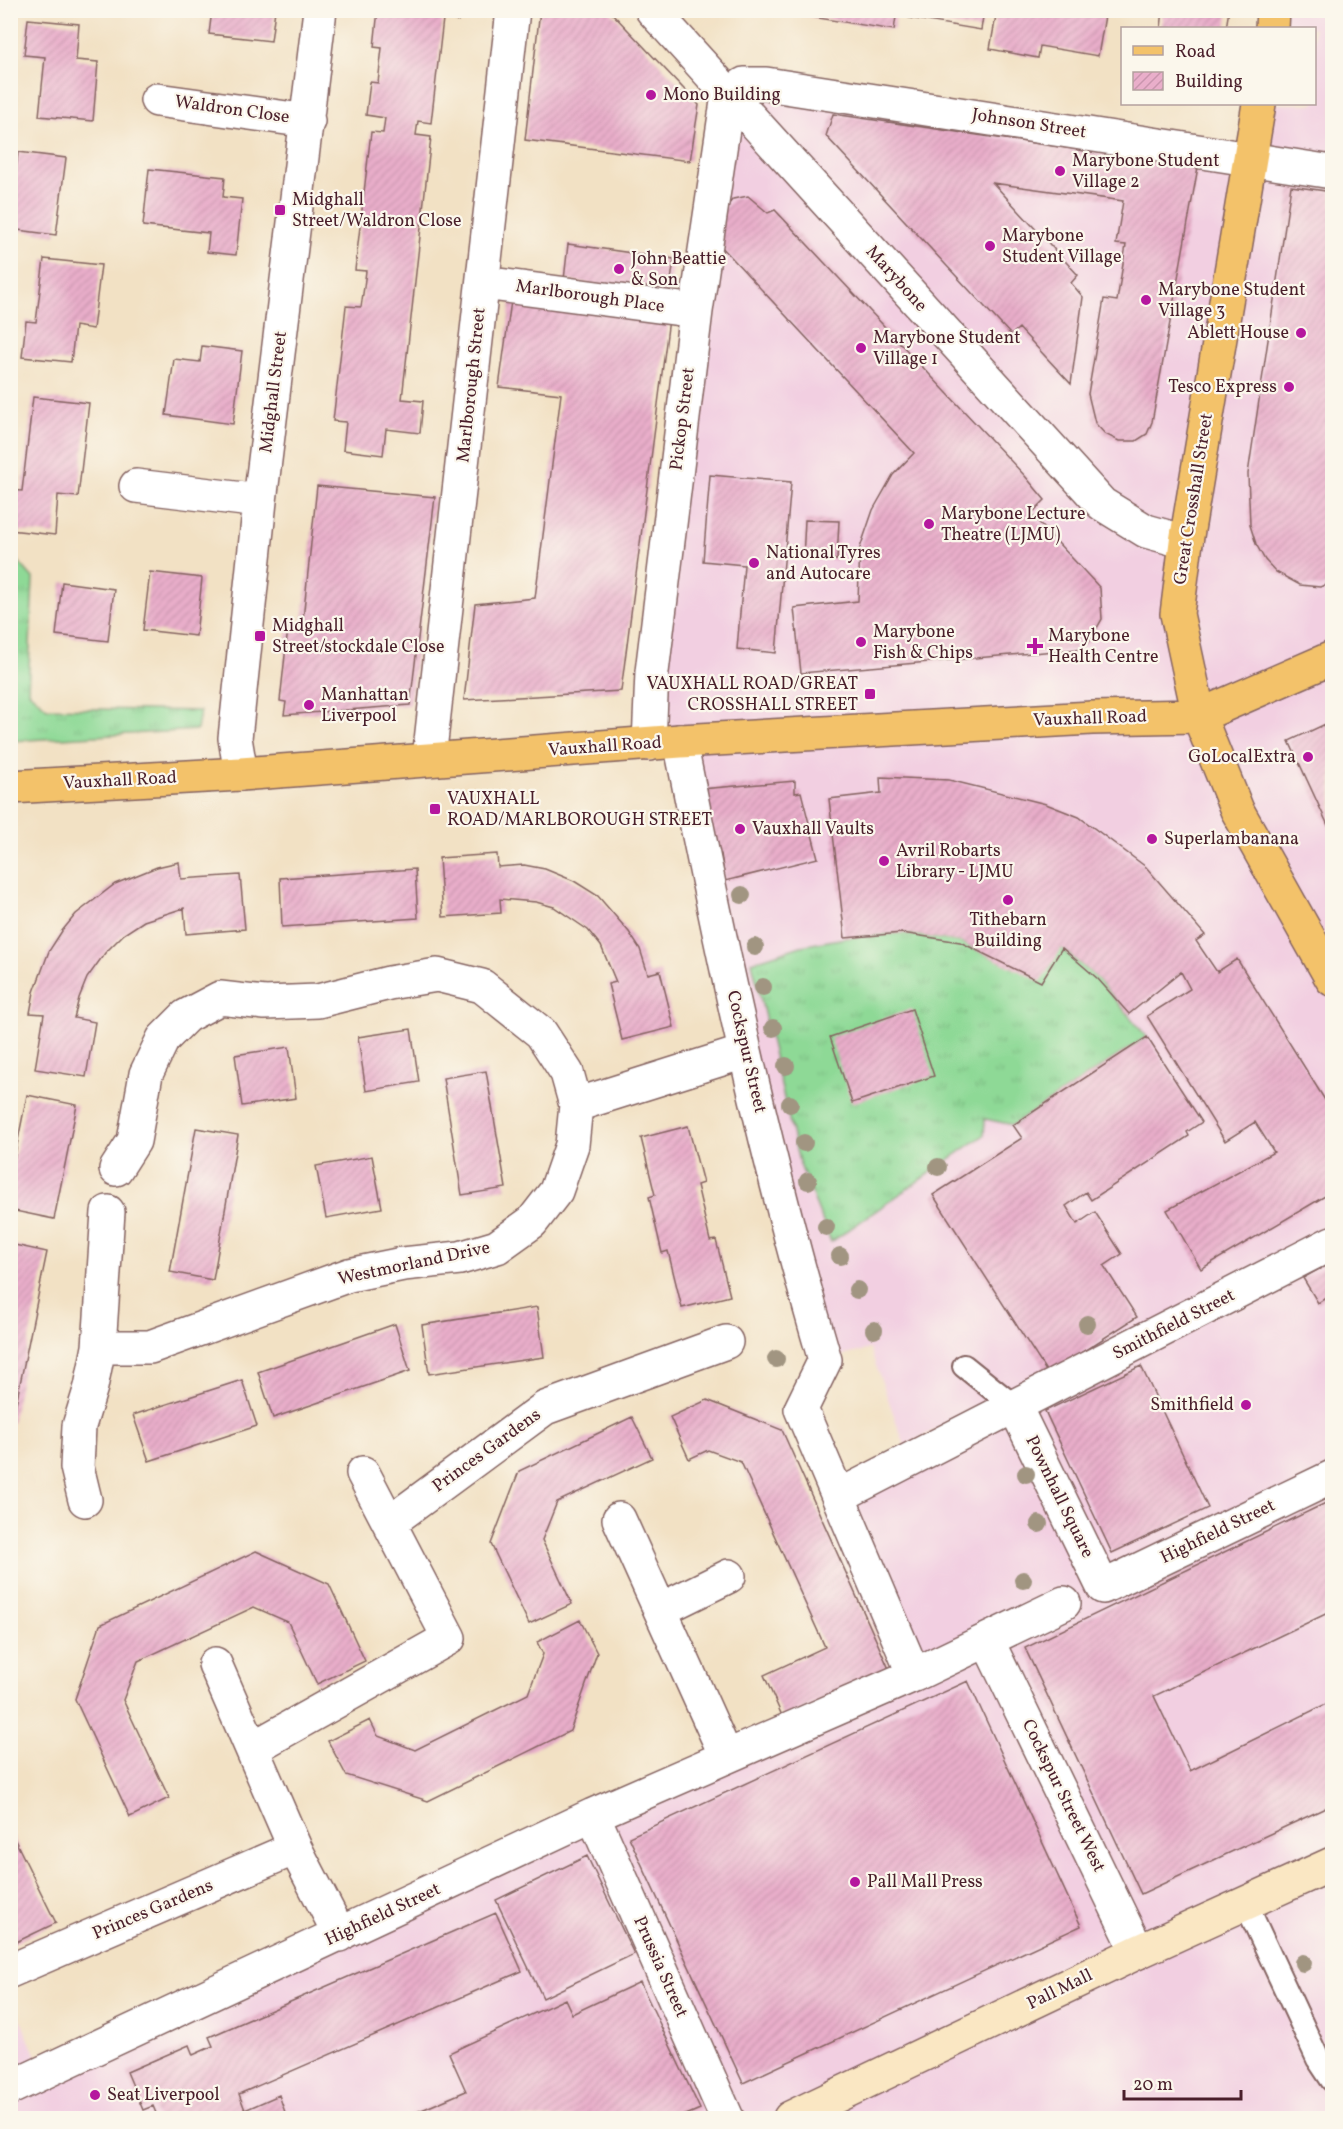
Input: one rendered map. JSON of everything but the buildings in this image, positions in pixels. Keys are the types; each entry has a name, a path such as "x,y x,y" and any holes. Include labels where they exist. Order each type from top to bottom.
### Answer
{"main road":[{"path":"1272,27 1273,10"},
{"name":"Great Crosshall Street","path":"1259,105 1248,158 1186,542 1178,614 1200,716 1237,810 1332,979"},
{"path":"1200,716 1332,658"},
{"name":"Vauxhall Road","path":"10,787 241,774 665,743 1092,718 1200,716"},
{"name":"Pall Mall","path":"790,2118 1138,1952 1332,1864"}],"street":[{"name":"Midghall Street","path":"241,774 235,738 260,501 320,10"},
{"name":"Marlborough Street","path":"429,759 513,10"},
{"name":"Marybone","path":"652,10 1102,504 1146,531 1186,542"},
{"name":"Johnson Street","path":"728,95 744,84 766,84 1332,172"},
{"name":"Pickop Street","path":"665,743 652,672 696,311 728,95"},
{"name":"Waldron Close","path":"157,100 308,121"},
{"name":"Marlborough Place","path":"483,283 696,311"},
{"path":"136,486 260,501"},
{"name":"Cockspur Street","path":"665,743 801,1279 825,1360 801,1409 839,1496"},
{"name":"Westmorland Drive","path":"99,1347 150,1347 349,1275 403,1264 460,1258 497,1247 532,1222 556,1191 572,1145 576,1105 567,1073 541,1033 482,986 437,975 390,983 318,1001 265,1004 219,998 186,1016 163,1039 146,1074 134,1141 116,1169"},
{"path":"576,1105 744,1052"},
{"path":"85,1500 78,1467 78,1426 91,1387 99,1347 108,1212"},
{"name":"Smithfield Street","path":"839,1496 1332,1243"},
{"name":"Princes Gardens","path":"389,1523 545,1408 726,1341"},
{"name":"Pownhall Square","path":"1015,1407 1103,1587"},
{"path":"253,1748 449,1638 363,1473"},
{"name":"Highfield Street","path":"1103,1587 1332,1477"},
{"path":"839,1496 914,1675"},
{"path":"619,1519 726,1756"},
{"path":"660,1610 729,1576"},
{"name":"Highfield Street","path":"10,2088 593,1815 914,1675 1064,1603"},
{"name":"Cockspur Street West","path":"987,1640 1138,1952"},
{"path":"214,1664 253,1748 295,1848 340,1935"},
{"name":"Prussia Street","path":"593,1815 727,2118"},
{"name":"Princes Gardens","path":"10,1971 295,1848"}],"lane":[{"path":"964,1366 1015,1407"},
{"path":"1246,1904 1318,2059 1332,2080"}],"shaded area":[{"path":"1270,11 1332,11 1332,2118 11,2118 10,1995 38,2061 892,1668 826,1520 1015,1407 999,1395 905,1446 870,1349 825,1360 680,742 649,744 728,95 1248,158 1256,105 1316,105 1316,27 1268,27"}],"green space":[{"path":"11,553 33,578 28,691 47,708 200,711 197,730 11,741"},
{"path":"902,933 960,942 1006,964 1062,948 1098,979 1147,1037 1013,1125 985,1119 984,1135 831,1242 799,1162 752,962 801,946 845,938"}],"place":[{"name":"Mono Building","path":"651,95"},
{"name":"Marybone Student Village 2","path":"1060,171"},
{"name":"Midghall Street/Waldron Close","path":"280,210"},
{"name":"Marybone Student Village","path":"990,246"},
{"name":"John Beattie & Son","path":"619,269"},
{"name":"Marybone Student Village 3","path":"1146,300"},
{"name":"Ablett House","path":"1301,333"},
{"name":"Marybone Student Village 1","path":"861,348"},
{"name":"Tesco Express","path":"1289,387"},
{"name":"Marybone Lecture Theatre (LJMU)","path":"929,524"},
{"name":"National Tyres and Autocare","path":"754,563"},
{"name":"Midghall Street/stockdale Close","path":"260,636"},
{"name":"Marybone Fish & Chips","path":"861,642"},
{"name":"Marybone Health Centre","path":"1035,646"},
{"name":"VAUXHALL ROAD/GREAT CROSSHALL STREET","path":"870,694"},
{"name":"Manhattan Liverpool","path":"309,705"},
{"name":"GoLocalExtra","path":"1308,757"},
{"name":"VAUXHALL ROAD/MARLBOROUGH STREET","path":"435,809"},
{"name":"Vauxhall Vaults","path":"740,829"},
{"name":"Superlambanana","path":"1152,839"},
{"name":"Avril Robarts Library - LJMU","path":"884,861"},
{"name":"Tithebarn Building","path":"1008,900"},
{"name":"Smithfield","path":"1246,1405"},
{"name":"Pall Mall Press","path":"855,1882"},
{"name":"Seat Liverpool","path":"95,2095"}]}
